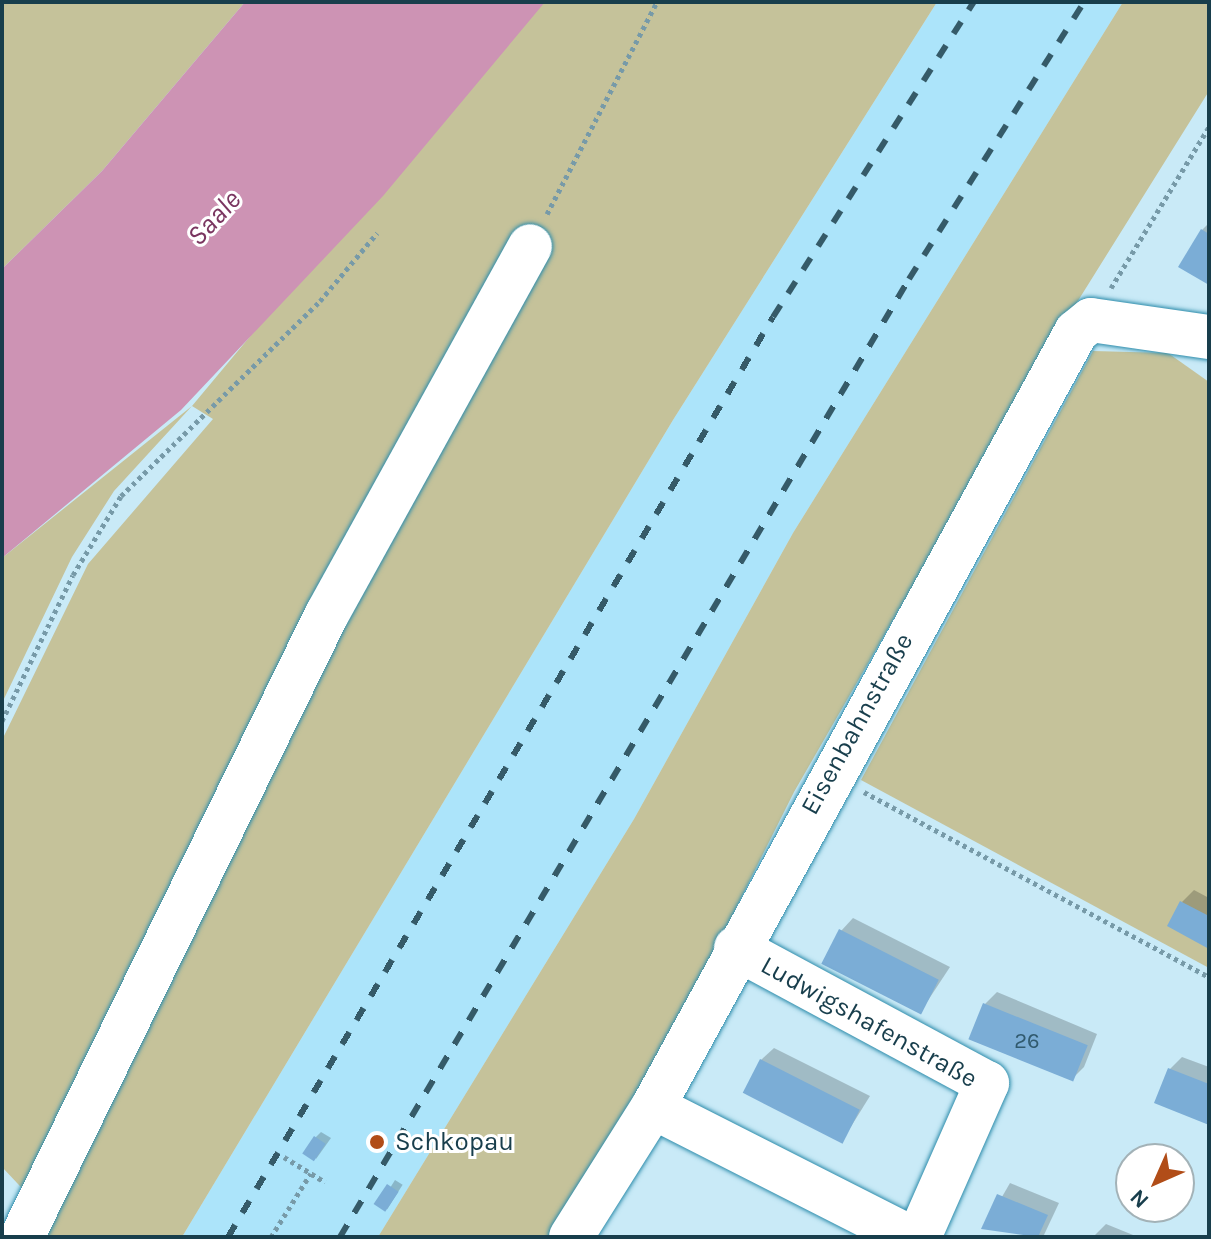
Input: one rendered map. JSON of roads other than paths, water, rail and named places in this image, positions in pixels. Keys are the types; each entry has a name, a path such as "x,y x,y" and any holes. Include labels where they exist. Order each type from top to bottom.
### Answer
{"street":[{"path":"22,1237 327,614 530,246"},
{"name":"Eisenbahnstraße","path":"571,1237 653,1107 829,773 1076,332 1091,320 1209,337"},
{"name":"Ludwigshafenstraße","path":"736,948 987,1083 919,1237"},
{"path":"653,1107 909,1237"}],"water":[{"name":"Saale","path":"245,2 545,2 383,196 181,410 2,558 2,269 102,171"}],"railway":[{"path":"228,1237 773,317 974,2"},
{"path":"340,1237 909,279 1084,2"}],"place":[{"name":"Schkopau","path":"377,1142"}]}
